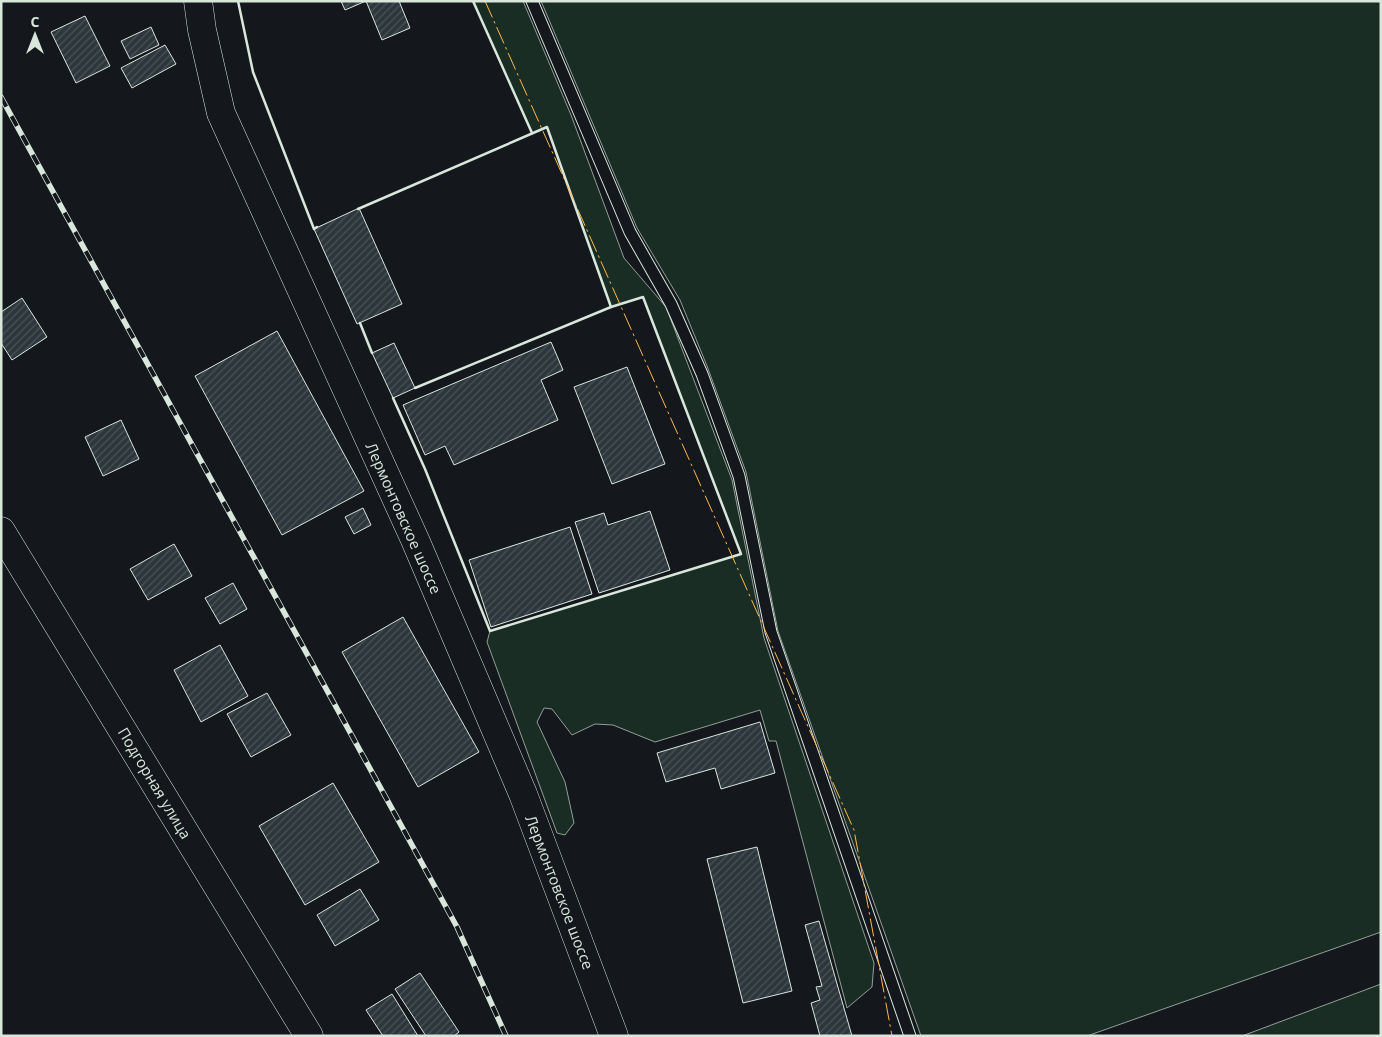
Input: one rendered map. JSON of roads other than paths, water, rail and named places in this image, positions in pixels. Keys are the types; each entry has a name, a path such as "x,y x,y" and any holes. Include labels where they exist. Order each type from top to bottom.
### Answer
{"street":[{"name":"Лермонтовское шоссе","path":"198,1 202,30 221,113 423,560 523,794 614,1036"},
{"name":"Подгорная улица","path":"1,531 308,1036"}],"lane":[{"path":"532,1 630,232 671,304 702,374 739,476 771,632 910,1036"}],"railway":[{"path":"1,97 457,927 506,1036"}]}
